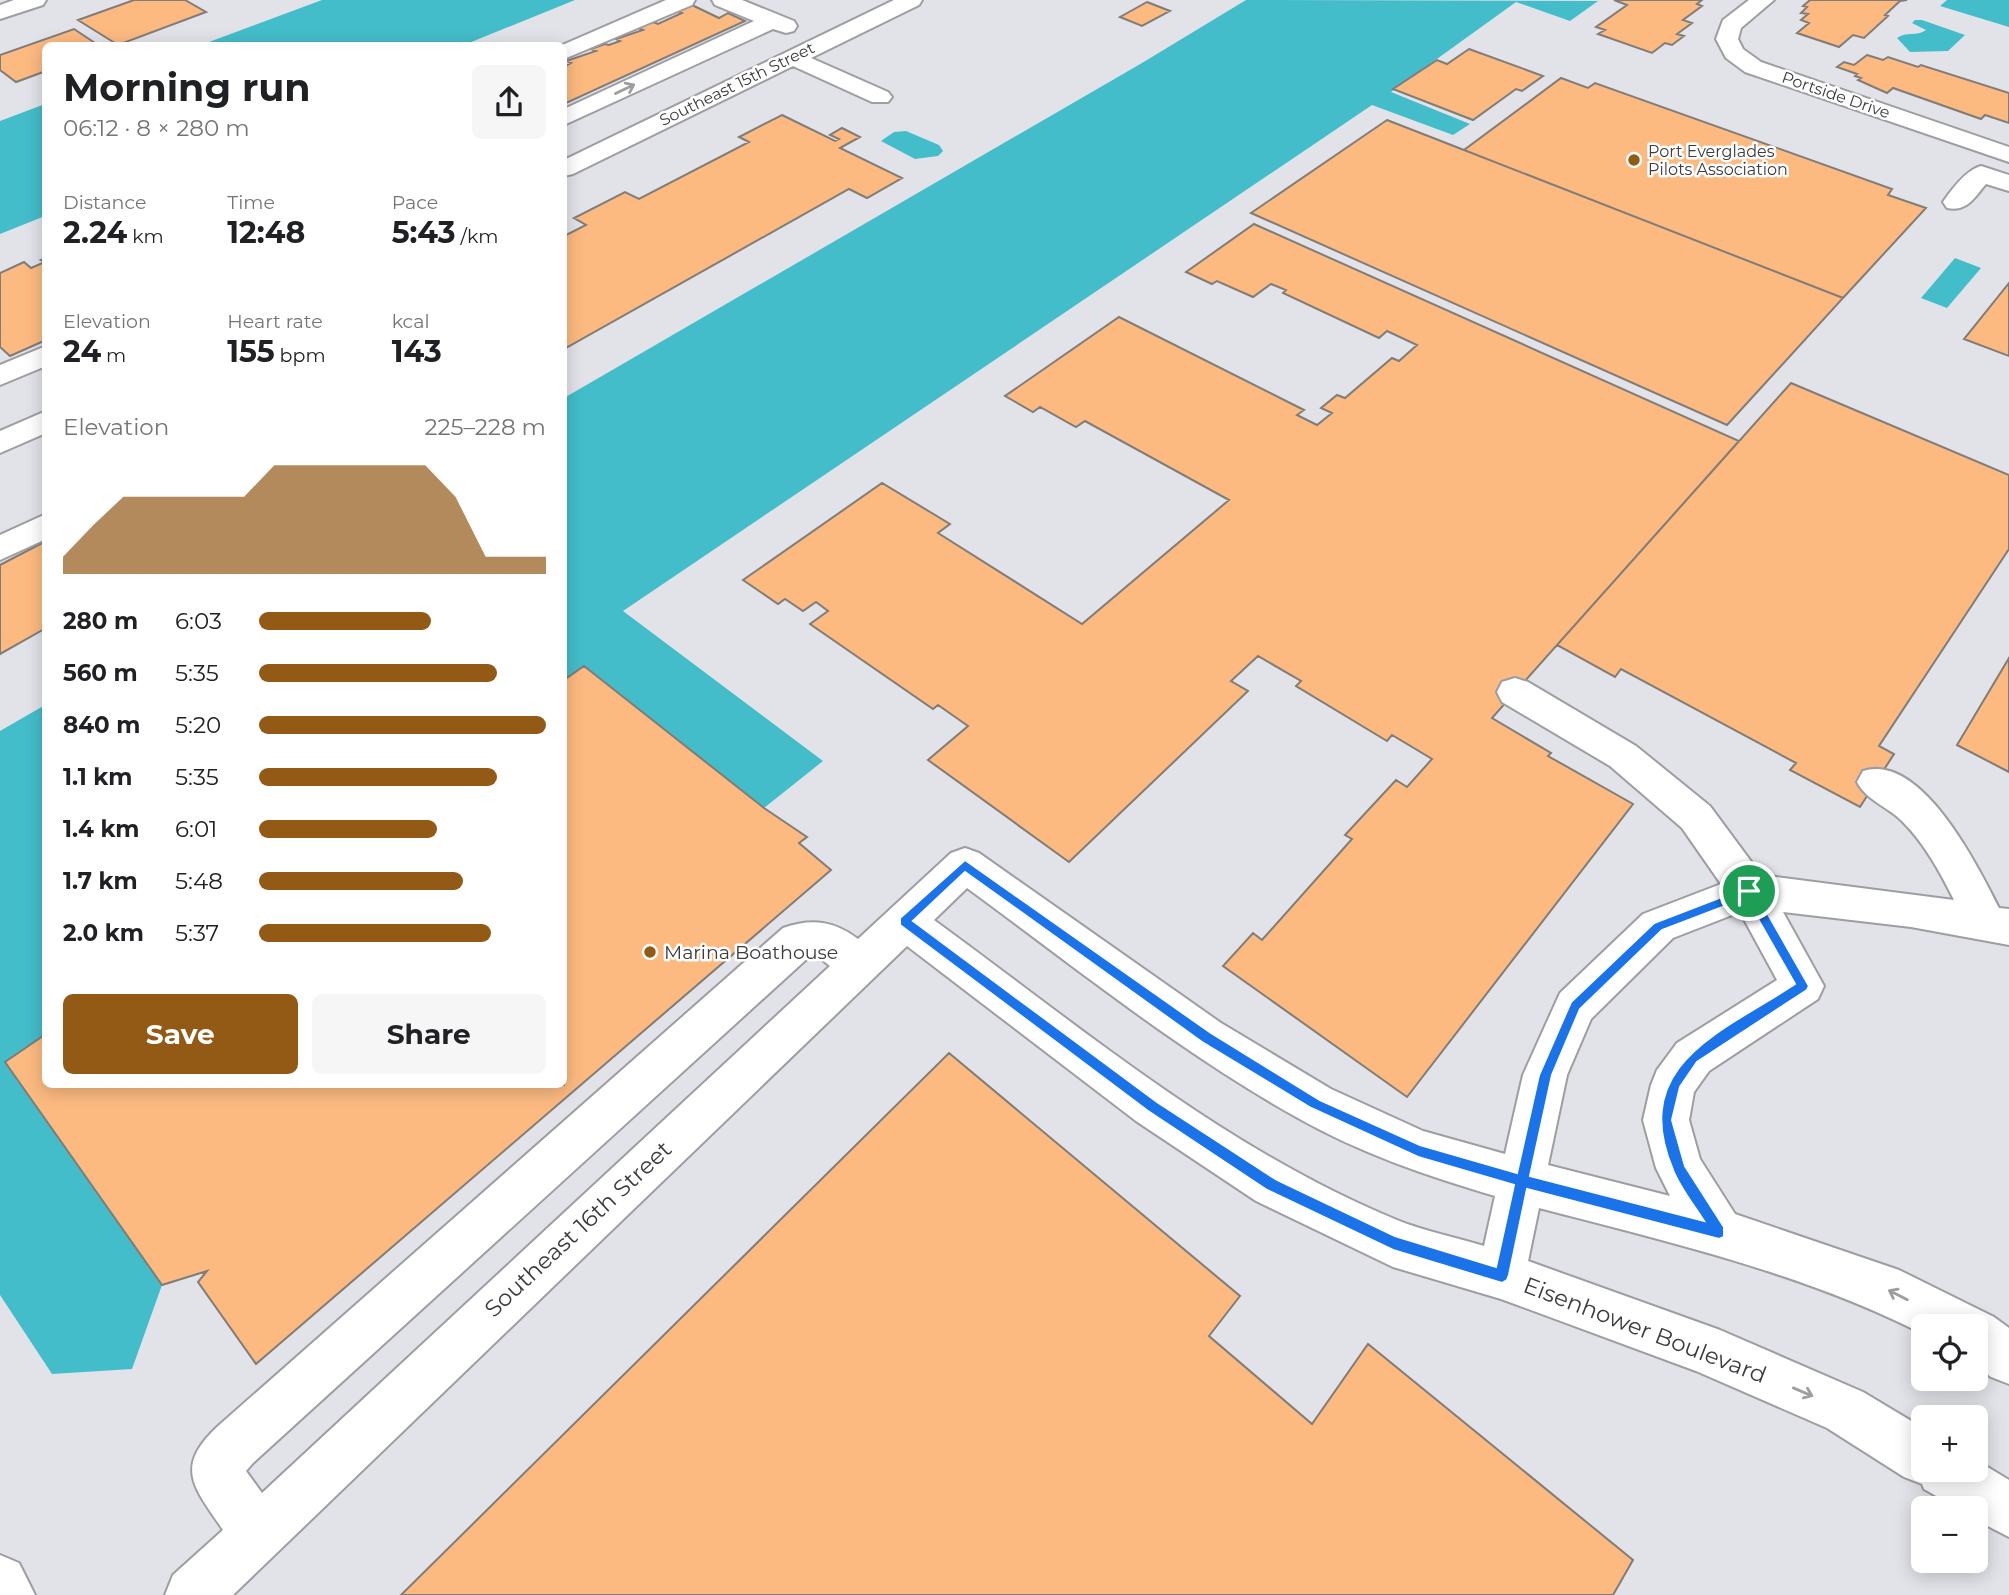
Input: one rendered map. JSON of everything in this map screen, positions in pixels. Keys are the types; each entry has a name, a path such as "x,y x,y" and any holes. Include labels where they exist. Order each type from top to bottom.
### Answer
{"street":[{"path":"0,12 35,0"},
{"path":"567,51 684,0"},
{"path":"723,0 824,42"},
{"name":"Southeast 15th Street","path":"567,168 911,0"},
{"name":"Portside Drive","path":"1763,0 1731,25 1727,39 1734,53 1753,67 2009,155"},
{"path":"567,117 772,21"},
{"path":"793,58 880,97"},
{"path":"1956,202 1981,174 2009,183"},
{"path":"0,376 42,357"},
{"path":"0,443 42,423"},
{"path":"0,549 42,527"},
{"path":"1515,692 1623,756 1696,817 1749,891 1803,986 1693,1057 1674,1085 1666,1120 1679,1168 1719,1232"},
{"path":"1876,782 1898,794 1927,820 1998,925"},
{"name":"Southeast 16th Street","path":"193,1595 965,865 1206,1037 1315,1104 1418,1151 1522,1181"},
{"path":"1502,1275 1545,1075 1575,1006 1658,926 1749,891 1911,910 1998,925"},
{"name":"Eisenhower Boulevard","path":"904,921 1152,1106 1272,1185 1393,1242 1502,1275 1714,1353 1845,1410 1911,1451"},
{"path":"257,1533 220,1479 217,1463 235,1445 798,941 811,936 821,938 859,965"},
{"path":"1522,1181 1719,1232 1882,1287 1935,1314"},
{"path":"1988,1344 2009,1359"},
{"path":"1963,1482 2009,1510"},
{"path":"0,1582 7,1595"}],"water":[{"path":"322,0 575,0 471,42 209,42"},
{"path":"1246,0 1598,1 1570,21 1516,2 1391,92 1470,124 1453,135 1372,105 623,611 823,761 764,808 584,666 567,678 567,396"},
{"path":"1947,0 2009,0 2009,27 1940,6"},
{"path":"1915,20 1965,35 1948,51 1910,52 1897,38 1926,30 1912,23"},
{"path":"42,105 42,217 0,234 0,121"},
{"path":"906,131 939,145 943,151 938,156 915,159 881,141 894,132"},
{"path":"1955,258 1981,268 1947,308 1921,298"},
{"path":"42,707 42,1036 5,1062 162,1285 132,1369 52,1374 0,1295 0,731"}],"building":[{"path":"134,0 185,0 206,12 126,42 113,42 78,20"},
{"path":"1614,0 1702,0 1697,4 1702,6 1683,20 1692,23 1677,34 1684,36 1672,45 1665,43 1652,53 1598,34 1605,30 1596,27 1627,5"},
{"path":"1810,0 1907,0 1900,1 1864,38 1853,35 1839,47 1797,33 1809,23 1801,20 1808,14 1801,13 1807,7 1803,6"},
{"path":"1147,2 1170,11 1142,26 1120,17"},
{"path":"692,5 719,18 728,13 745,21 567,103 567,65 571,63 567,61 643,30 638,28 653,22 658,24 682,13 678,11"},
{"path":"74,29 94,42 42,42 42,72 16,82 0,70 0,55"},
{"path":"1469,49 1543,76 1522,91 1516,89 1473,120 1393,89 1437,60 1447,64"},
{"path":"1867,55 1883,60 1888,57 1918,67 1921,65 2009,93 2009,123 1985,115 1981,119 1893,88 1887,93 1858,80 1861,78 1855,76 1857,74 1837,67 1844,62 1854,65"},
{"path":"1561,78 1588,88 1595,83 1892,189 1888,195 1926,208 1843,298 1464,150"},
{"path":"782,115 835,141 839,139 830,135 842,128 860,137 840,148 902,178 867,198 849,189 567,347 567,234 586,225 574,218 625,192 639,199 749,142 739,137"},
{"path":"1387,120 1843,298 1727,425 1251,213"},
{"path":"1254,224 1739,441 1492,718 1551,753 1548,756 1633,804 1407,1097 1223,966 1253,933 1262,940 1352,839 1345,835 1396,780 1407,787 1432,759 1392,735 1387,741 1296,686 1301,681 1258,656 1231,681 1248,691 1069,862 928,760 968,726 938,705 933,709 810,624 828,611 816,602 803,611 785,599 778,604 743,580 882,483 950,524 938,533 1082,624 1229,500 1085,421 1076,427 1040,407 1033,412 1005,396 1119,317 1304,410 1297,415 1317,425 1332,413 1321,408 1337,395 1345,398 1392,358 1399,361 1417,345 1387,331 1379,338 1283,293 1286,290 1271,284 1253,297 1217,281 1212,284 1186,272"},
{"path":"24,262 31,268 42,263 42,342 10,356 0,347 0,273"},
{"path":"2009,283 2009,356 1964,339"},
{"path":"1791,383 2009,475 2009,549 1879,746 1894,754 1860,807 1790,770 1796,763 1621,669 1615,677 1557,645"},
{"path":"42,543 42,630 0,654 0,565"},
{"path":"2009,658 2009,772 1957,745"},
{"name":"Marina Boathouse","path":"584,666 764,808 807,837 799,843 831,870 256,1364 198,1282 207,1271 162,1285 5,1062 42,1037 42,1088 567,1088 567,678"},
{"path":"949,1053 1240,1296 1209,1336 1312,1424 1368,1344 1633,1560 1613,1595 401,1595"}],"place":[{"name":"Port Everglades Pilots Association","path":"1634,160"},
{"name":"Marina Boathouse","path":"650,952"}],"route":[{"path":"1749,891 1658,926 1575,1006 1545,1075 1522,1181 1418,1151 1315,1104 1206,1037 965,865 904,921 1152,1106 1272,1185 1393,1242 1502,1275 1522,1181 1719,1232 1679,1168 1666,1120 1674,1085 1693,1057 1803,986 1749,891"}]}
